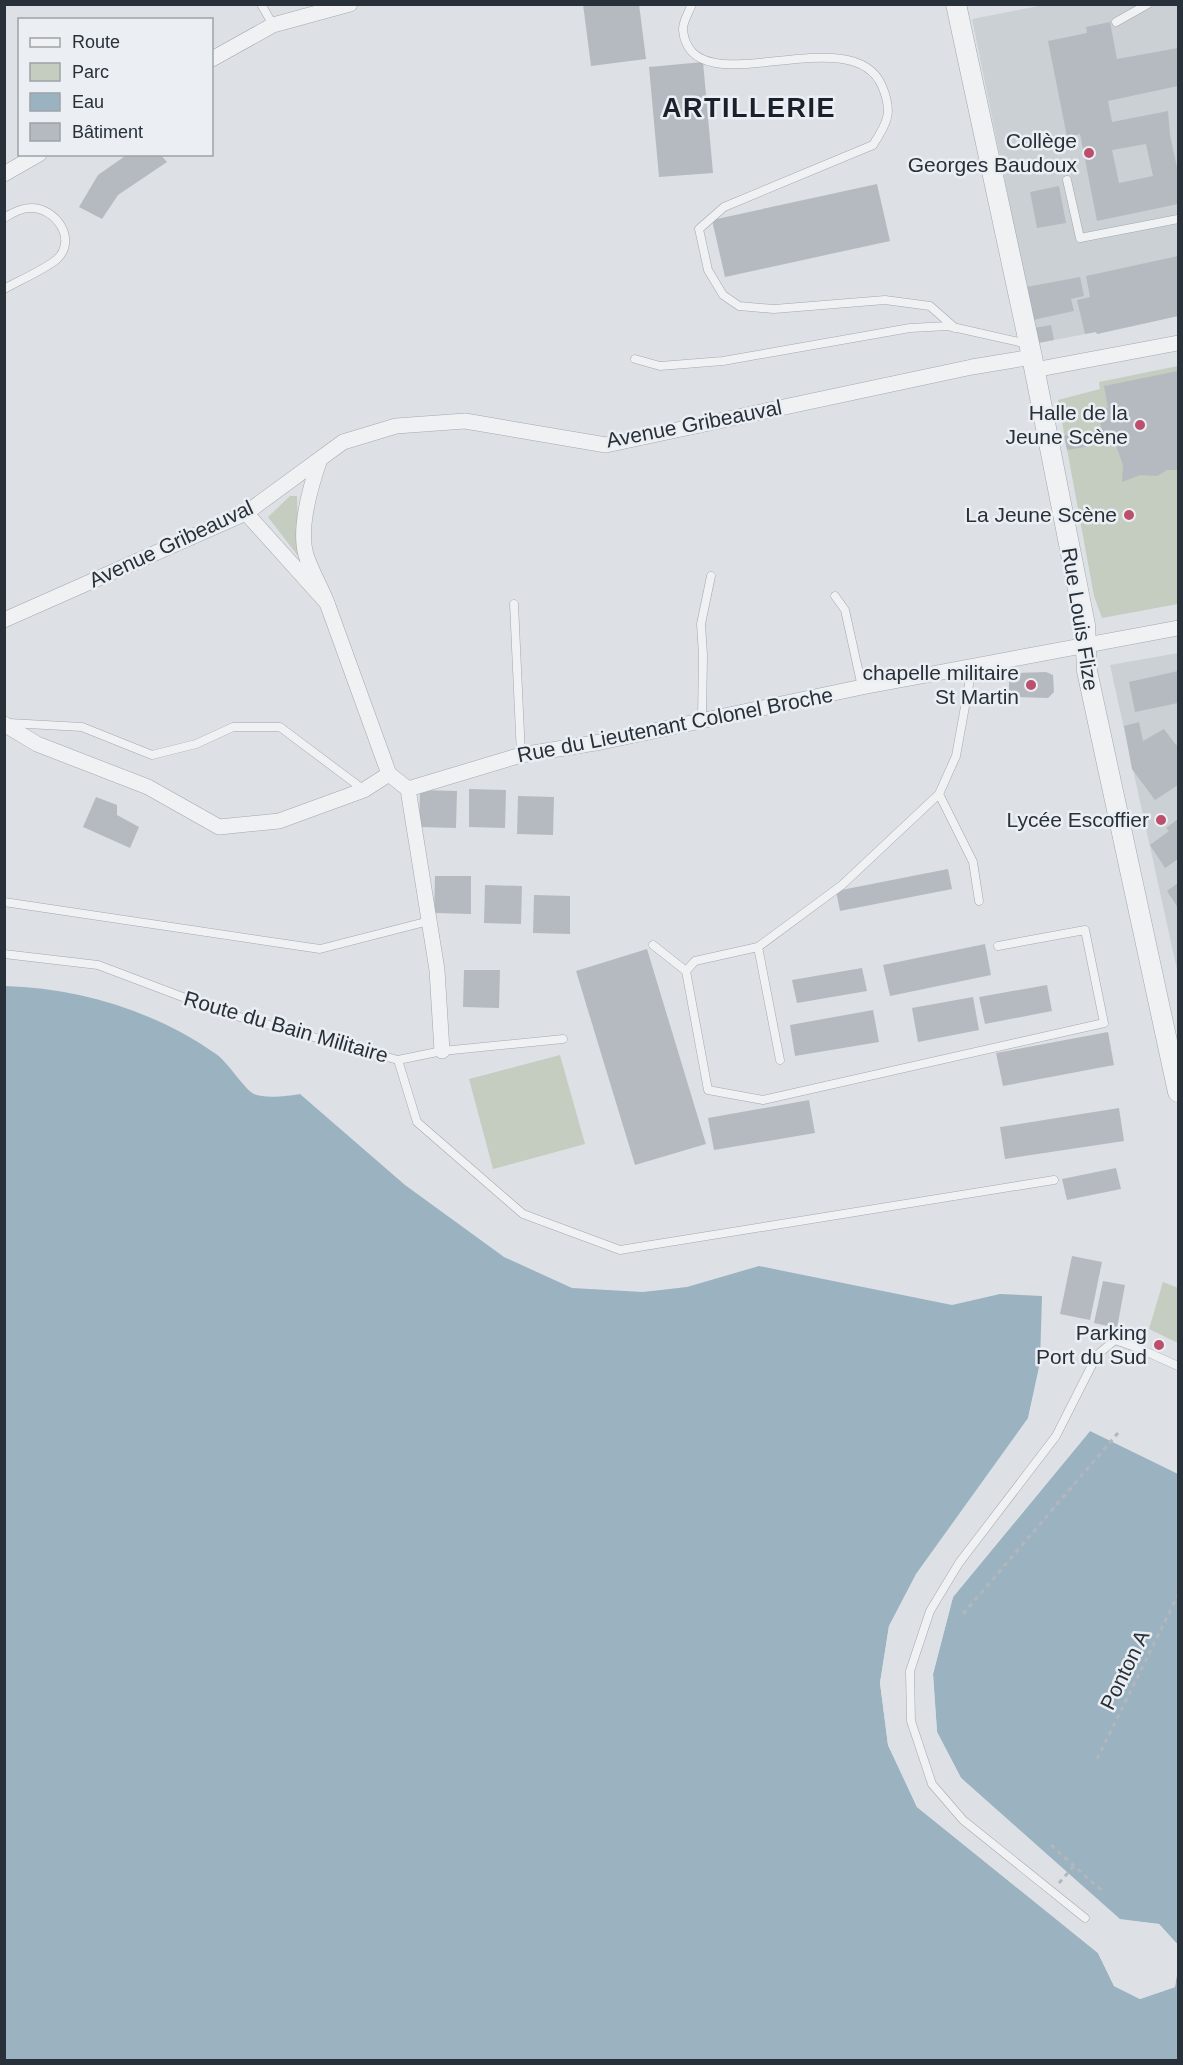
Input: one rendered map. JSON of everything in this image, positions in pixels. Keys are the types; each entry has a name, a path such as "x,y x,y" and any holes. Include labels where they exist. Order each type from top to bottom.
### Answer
{"street":[{"path":"213,58 273,25 350,4"},
{"name":"Rue Louis Flize","path":"956,4 1032,357 1085,625 1087,671 1179,1092"},
{"path":"4,174 36,156"},
{"name":"Avenue Gribeauval","path":"4,620 246,513 343,442 396,426 465,421 606,445 972,367 1032,357 1179,343"},
{"path":"320,459 308,498 305,528 306,554 327,603 388,774 408,789 437,970 442,1052"},
{"path":"246,513 327,603"},
{"path":"1085,625 1096,635 1179,620"},
{"name":"Rue du Lieutenant Colonel Broche","path":"408,789 521,755 601,742 862,687 1179,628"},
{"path":"4,724 37,744 148,787 219,826 279,821 364,790 388,774"}],"lane":[{"path":"261,4 273,25"},
{"path":"692,4 682,28 688,46 704,61 733,65 819,56 858,63 878,77 888,101 888,123 873,145 723,207 699,229 708,270 723,295 738,306 774,309 885,300 930,306 955,328"},
{"path":"1116,22 1148,4"},
{"path":"1067,180 1080,238 1179,219"},
{"path":"4,218 28,208 42,209 58,220 65,240 64,249 57,260 4,289"},
{"path":"635,359 660,366 723,361 910,328 948,326 1032,357"},
{"path":"702,720 701,624 711,576"},
{"path":"835,596 845,610 862,687"},
{"path":"514,604 521,755"},
{"path":"686,971 695,961 758,946 842,885 939,794 956,756 972,668"},
{"path":"4,724 82,727 152,755 196,744 233,727 280,727 364,790"},
{"path":"939,794 973,862 979,901"},
{"path":"4,902 320,949 429,921"},
{"path":"653,945 686,971 708,1090 763,1100 1104,1023 1085,930 998,946"},
{"path":"758,946 780,1060"},
{"name":"Route du Bain Militaire","path":"4,954 98,966 225,1013 398,1060 442,1052 563,1039"},
{"path":"398,1060 417,1122 523,1214 620,1250 1054,1180"},
{"path":"1085,1918 963,1820 932,1784 911,1721 910,1671 935,1601 958,1563 1056,1436 1097,1356 1115,1340 1179,1366"}],"path":[{"path":"963,1614 1119,1433"},
{"name":"Ponton A","path":"1097,1759 1179,1595"},
{"path":"1051,1845 1101,1890"},
{"path":"1052,1891 1074,1866"}],"shaded area":[{"name":"Collège Georges Baudoux","path":"1044,5 1178,5 1178,316 1097,334 1096,332 1038,343 972,19"},
{"name":"Lycée Escoffier","path":"1178,653 1178,974 1110,665"}],"green space":[{"name":"La Jeune Scène","path":"1178,366 1178,604 1102,618 1094,596 1058,400 1100,389 1099,382"},
{"path":"290,496 297,496 298,530 308,569 268,517"},
{"path":"560,1055 585,1144 493,1169 469,1079"},
{"path":"1163,1282 1178,1288 1178,1343 1149,1329"}],"water":[{"path":"5,986 61,991 142,1014 168,1026 216,1054 254,1094 270,1097 300,1094 405,1185 504,1257 572,1288 643,1292 687,1287 759,1266 952,1305 1000,1294 1042,1296 1040,1362 1028,1418 916,1574 889,1626 880,1683 888,1745 917,1807 1098,1953 1114,1986 1140,1999 1175,1987 1178,1968 1178,2060 5,2060"},
{"path":"1090,1431 1178,1474 1178,1945 1159,1924 1120,1920 961,1778 937,1732 933,1674 953,1597"}],"pier":[{"path":"1032,1401 1035,1403 1031,1420 919,1576 892,1627 883,1683 891,1745 920,1805 1100,1951 1116,1984 1140,1996 1172,1985 1178,1965 1175,1987 1140,1999 1114,1986 1098,1953 917,1807 888,1745 880,1683 889,1626 916,1575 1028,1419"},
{"path":"1087,1429 1090,1431 953,1597 933,1674 937,1732 961,1778 1120,1919 1159,1924 1178,1945 1178,1948 1158,1927 1118,1922 959,1780 934,1733 930,1673 950,1596"}],"building":[{"path":"583,4 639,4 646,59 591,66"},
{"path":"1110,22 1117,59 1178,48 1178,86 1108,101 1112,122 1168,111 1170,135 1178,172 1178,204 1097,221 1080,134 1067,137 1048,41 1087,33 1086,27","holes":["1146,144 1153,176 1119,183 1112,150"]},
{"path":"703,62 713,173 659,177 649,67"},
{"path":"125,156 162,156 167,162 118,195 102,219 79,207 98,175"},
{"path":"877,184 890,241 725,277 712,220"},
{"path":"1059,186 1066,223 1037,228 1030,192"},
{"path":"1178,256 1178,316 1097,334 1096,332 1085,334 1077,300 1090,297 1086,276"},
{"path":"1080,277 1084,296 1071,299 1074,311 1033,320 1026,287"},
{"path":"1051,325 1054,340 1038,343 1034,328"},
{"name":"Halle de la Jeune Scène","path":"1178,371 1178,470 1167,470 1157,476 1140,475 1122,482 1123,465 1114,440 1104,443 1098,410 1108,408 1104,386"},
{"path":"1087,431 1090,446 1067,450 1064,436"},
{"path":"1178,671 1178,703 1135,712 1129,682"},
{"name":"chapelle militaire St Martin","path":"1046,672 1053,675 1054,692 1048,698 1016,697 1009,691 1009,679 1015,673"},
{"path":"1139,722 1143,741 1164,729 1176,745 1178,744 1178,785 1155,800 1132,769 1124,726"},
{"path":"469,789 506,790 505,828 469,827"},
{"path":"420,790 457,791 456,828 419,827"},
{"path":"518,796 554,797 553,835 517,834"},
{"path":"96,797 117,805 117,815 139,827 130,848 83,827"},
{"path":"1178,819 1178,859 1165,868 1150,845 1169,831 1166,828"},
{"path":"948,869 952,889 840,911 836,891"},
{"path":"435,876 471,876 471,914 434,913"},
{"path":"1178,883 1178,908 1167,891"},
{"path":"485,885 522,886 521,924 484,923"},
{"path":"534,895 570,896 570,934 533,933"},
{"path":"985,944 991,975 890,996 883,965"},
{"path":"647,949 706,1144 635,1165 576,971"},
{"path":"862,968 867,991 797,1003 792,980"},
{"path":"464,970 500,970 499,1008 463,1007"},
{"path":"1047,985 1052,1011 985,1024 979,997"},
{"path":"973,997 979,1030 918,1042 912,1008"},
{"path":"873,1010 879,1042 795,1056 790,1025"},
{"path":"1108,1032 1114,1065 1003,1086 996,1053"},
{"path":"809,1100 815,1133 714,1150 708,1118"},
{"path":"1119,1108 1124,1141 1005,1159 1000,1127"},
{"path":"1116,1168 1121,1189 1067,1200 1062,1179"},
{"path":"1072,1256 1102,1262 1090,1320 1060,1314"},
{"path":"1103,1281 1125,1285 1117,1328 1094,1323"}],"place":[{"name":"Collège Georges Baudoux","path":"1089,153"},
{"name":"Halle de la Jeune Scène","path":"1140,425"},
{"name":"La Jeune Scène","path":"1129,515"},
{"name":"chapelle militaire St Martin","path":"1031,685"},
{"name":"Lycée Escoffier","path":"1161,820"},
{"name":"Parking Port du Sud","path":"1159,1345"}],"district":[{"name":"ARTILLERIE","path":"749,108"}]}
